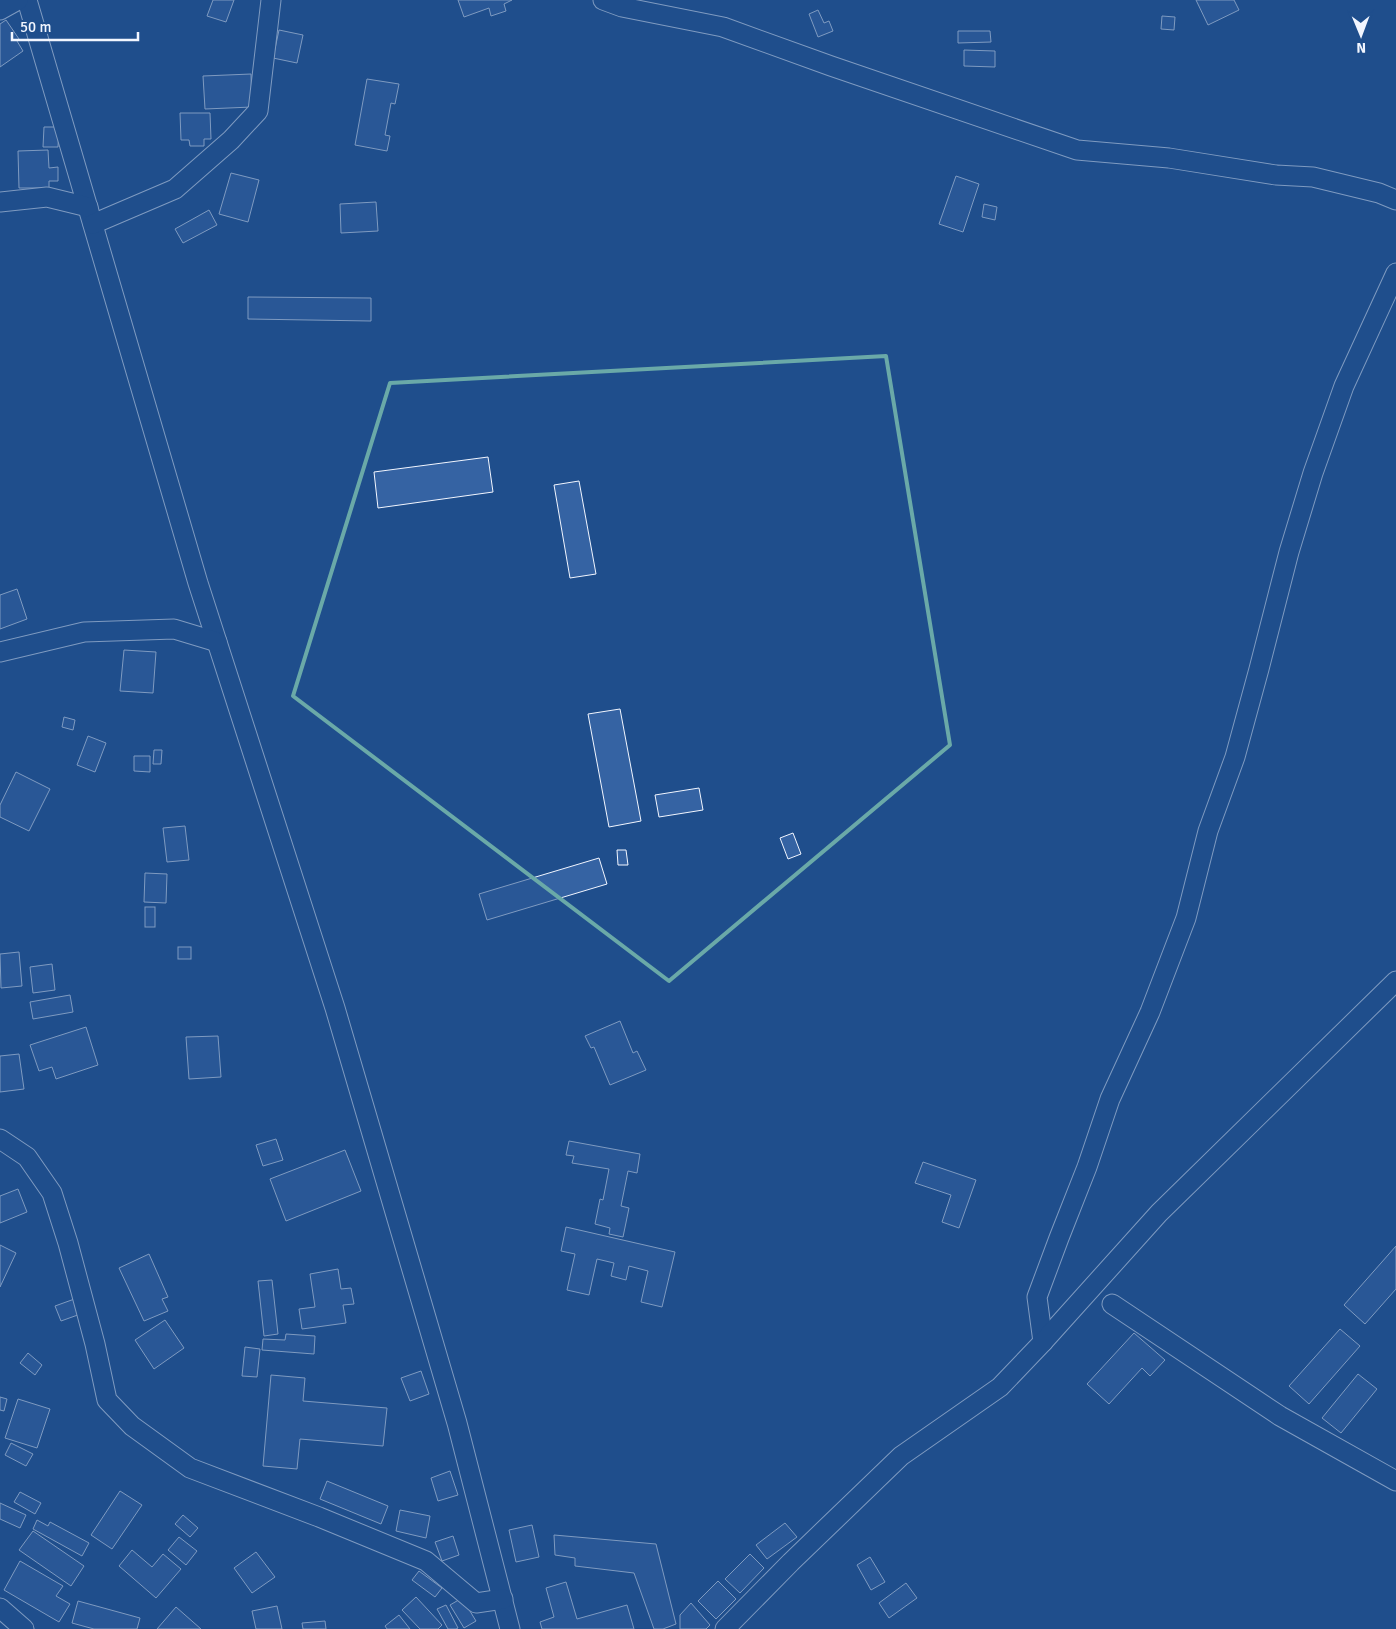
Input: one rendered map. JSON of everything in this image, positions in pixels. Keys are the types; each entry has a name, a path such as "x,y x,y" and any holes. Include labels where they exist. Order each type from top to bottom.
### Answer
{"street":[{"path":"0,10 18,0"},
{"path":"28,0 192,564 335,1008 457,1423 510,1629"},
{"path":"0,202 47,197 90,215 175,189 231,140 258,111 271,0"},
{"path":"603,0 622,7 723,27 1078,150 1169,158 1276,175 1312,177 1379,193 1396,200"},
{"path":"1044,1342 1037,1297 1087,1168 1110,1099 1150,1012 1186,918 1208,831 1235,757 1313,473 1344,386 1396,273"},
{"path":"0,652 84,632 174,629 217,642"},
{"path":"725,1629 791,1562 901,1456 1000,1387 1044,1342 1159,1213 1396,981"},
{"path":"0,1139 27,1157 52,1193 68,1243 107,1400 132,1426 190,1468 319,1517 426,1561 476,1603 503,1599"},
{"path":"1112,1304 1280,1416 1396,1481"},
{"path":"0,1608 24,1629"}],"highlighted area":[{"path":"886,356 950,745 669,981 293,696 390,383"}],"building":[{"path":"213,0 234,0 226,22 207,16"},
{"path":"458,0 512,0 504,4 506,11 491,16 489,8 464,17"},
{"path":"1196,0 1234,0 1239,10 1208,25"},
{"path":"818,10 824,23 829,21 833,31 818,37 809,14"},
{"path":"1162,16 1175,17 1174,30 1161,29"},
{"path":"6,20 19,39 17,41 23,51 0,67 0,24"},
{"path":"279,30 303,35 297,63 273,58"},
{"path":"958,31 990,31 991,42 958,43"},
{"path":"964,50 995,51 995,67 964,66"},
{"path":"251,74 252,107 205,109 203,76"},
{"path":"367,79 399,84 395,104 391,103 385,135 390,136 387,151 355,145"},
{"path":"180,113 210,113 211,139 204,139 204,146 190,146 189,140 181,140"},
{"path":"44,127 59,127 58,147 43,147"},
{"path":"48,150 49,168 58,167 58,181 49,181 49,188 19,188 18,151"},
{"path":"231,173 259,180 248,222 219,214"},
{"path":"956,176 979,184 963,232 939,224"},
{"path":"376,202 378,231 341,233 340,204"},
{"path":"984,204 997,207 995,220 982,217"},
{"path":"209,210 217,225 183,243 175,229"},
{"path":"248,297 371,298 371,321 248,319"},
{"path":"488,457 493,492 378,508 374,472"},
{"path":"579,481 596,574 570,578 554,485"},
{"path":"17,589 27,619 0,629 0,595"},
{"path":"124,650 156,652 153,693 120,691"},
{"path":"620,709 641,821 609,827 588,714"},
{"path":"64,717 75,720 73,730 62,727"},
{"path":"88,736 106,743 95,772 77,765"},
{"path":"154,750 162,750 161,764 153,764"},
{"path":"134,756 150,756 150,772 134,771"},
{"path":"16,772 50,789 29,831 0,817 0,805"},
{"path":"699,788 703,810 659,817 655,795"},
{"path":"185,826 189,860 167,862 163,828"},
{"path":"793,833 801,854 788,859 780,838"},
{"path":"617,850 626,850 628,865 618,865"},
{"path":"599,858 607,884 487,920 479,894"},
{"path":"145,873 167,874 166,903 144,902"},
{"path":"145,907 155,907 155,927 145,927"},
{"path":"178,947 191,947 191,959 178,959"},
{"path":"19,952 22,986 1,988 0,954"},
{"path":"52,964 55,990 33,993 30,967"},
{"path":"70,995 73,1012 33,1019 30,1002"},
{"path":"620,1021 633,1053 637,1051 646,1070 610,1085 594,1047 591,1048 585,1036"},
{"path":"86,1027 98,1065 56,1079 52,1067 39,1071 30,1045"},
{"path":"218,1036 221,1077 189,1079 186,1037"},
{"path":"19,1054 24,1089 0,1092 0,1056"},
{"path":"276,1139 283,1160 263,1166 256,1145"},
{"path":"569,1141 640,1154 637,1173 628,1171 621,1206 629,1208 623,1237 609,1234 610,1228 595,1224 600,1199 603,1200 609,1169 572,1163 574,1156 566,1155"},
{"path":"345,1150 361,1191 286,1221 270,1179"},
{"path":"923,1162 976,1180 959,1228 942,1222 951,1195 915,1183"},
{"path":"18,1189 27,1212 0,1223 0,1196"},
{"path":"566,1227 675,1252 662,1307 641,1302 648,1271 629,1266 626,1280 611,1276 614,1263 597,1259 589,1295 567,1290 575,1254 561,1251"},
{"path":"0,1245 16,1253 0,1287"},
{"path":"1396,1246 1396,1289 1365,1324 1344,1305"},
{"path":"149,1254 168,1297 162,1299 168,1311 144,1321 119,1268"},
{"path":"338,1269 341,1289 351,1288 354,1304 343,1305 346,1323 302,1329 299,1309 315,1307 310,1274"},
{"path":"272,1280 278,1334 264,1336 258,1281"},
{"path":"80,1297 86,1312 61,1321 55,1306"},
{"path":"165,1320 184,1348 154,1369 135,1340"},
{"path":"1340,1329 1360,1346 1309,1404 1289,1386"},
{"path":"1134,1333 1165,1360 1150,1376 1142,1368 1109,1404 1087,1384"},
{"path":"286,1334 315,1336 314,1354 262,1350 263,1339 285,1340"},
{"path":"245,1347 260,1349 257,1377 242,1376"},
{"path":"28,1353 42,1365 35,1375 20,1363"},
{"path":"421,1371 429,1394 410,1401 401,1378"},
{"path":"1358,1374 1377,1389 1341,1433 1322,1418"},
{"path":"271,1375 305,1378 303,1401 387,1408 383,1446 300,1439 297,1469 263,1466"},
{"path":"0,1397 7,1399 4,1411 0,1410"},
{"path":"18,1399 50,1409 37,1448 5,1438"},
{"path":"11,1443 33,1454 26,1466 5,1455"},
{"path":"450,1471 458,1495 438,1501 431,1478"},
{"path":"327,1481 388,1506 381,1524 320,1499"},
{"path":"120,1491 142,1505 112,1549 91,1535"},
{"path":"20,1492 41,1503 35,1514 14,1502"},
{"path":"0,1503 26,1515 20,1528 0,1519"},
{"path":"400,1510 430,1516 426,1538 396,1531"},
{"path":"183,1515 198,1528 190,1537 175,1524"},
{"path":"37,1520 48,1526 50,1522 89,1543 82,1556 33,1529"},
{"path":"785,1523 797,1537 767,1559 756,1545"},
{"path":"532,1525 539,1557 516,1562 509,1530"},
{"path":"33,1531 84,1566 71,1586 19,1550"},
{"path":"554,1535 656,1544 676,1624 663,1629 654,1629 634,1573 575,1566 575,1558 555,1555"},
{"path":"453,1536 459,1555 442,1561 435,1542"},
{"path":"179,1537 197,1551 186,1565 168,1550"},
{"path":"132,1550 152,1567 163,1554 181,1569 156,1598 119,1566"},
{"path":"256,1552 275,1577 252,1593 234,1568"},
{"path":"750,1554 764,1568 740,1593 725,1579"},
{"path":"870,1557 885,1582 871,1590 857,1565"},
{"path":"20,1561 63,1586 56,1596 70,1604 59,1622 4,1590"},
{"path":"419,1571 442,1588 435,1597 412,1580"},
{"path":"718,1581 736,1599 716,1619 698,1601"},
{"path":"566,1582 577,1619 627,1605 634,1629 542,1629 540,1622 554,1617 546,1588"},
{"path":"906,1583 917,1598 889,1618 879,1603"},
{"path":"416,1597 442,1625 438,1629 420,1629 402,1610"},
{"path":"462,1598 476,1621 464,1628 450,1605"},
{"path":"78,1601 140,1618 137,1629 94,1629 72,1623"},
{"path":"691,1603 710,1625 706,1629 680,1629 680,1615"},
{"path":"446,1605 458,1628 456,1629 448,1629 437,1609"},
{"path":"277,1606 282,1629 256,1629 252,1611"},
{"path":"176,1607 201,1629 157,1629"},
{"path":"399,1615 410,1629 387,1629 385,1626"},
{"path":"325,1621 326,1629 303,1629 302,1623"}]}
